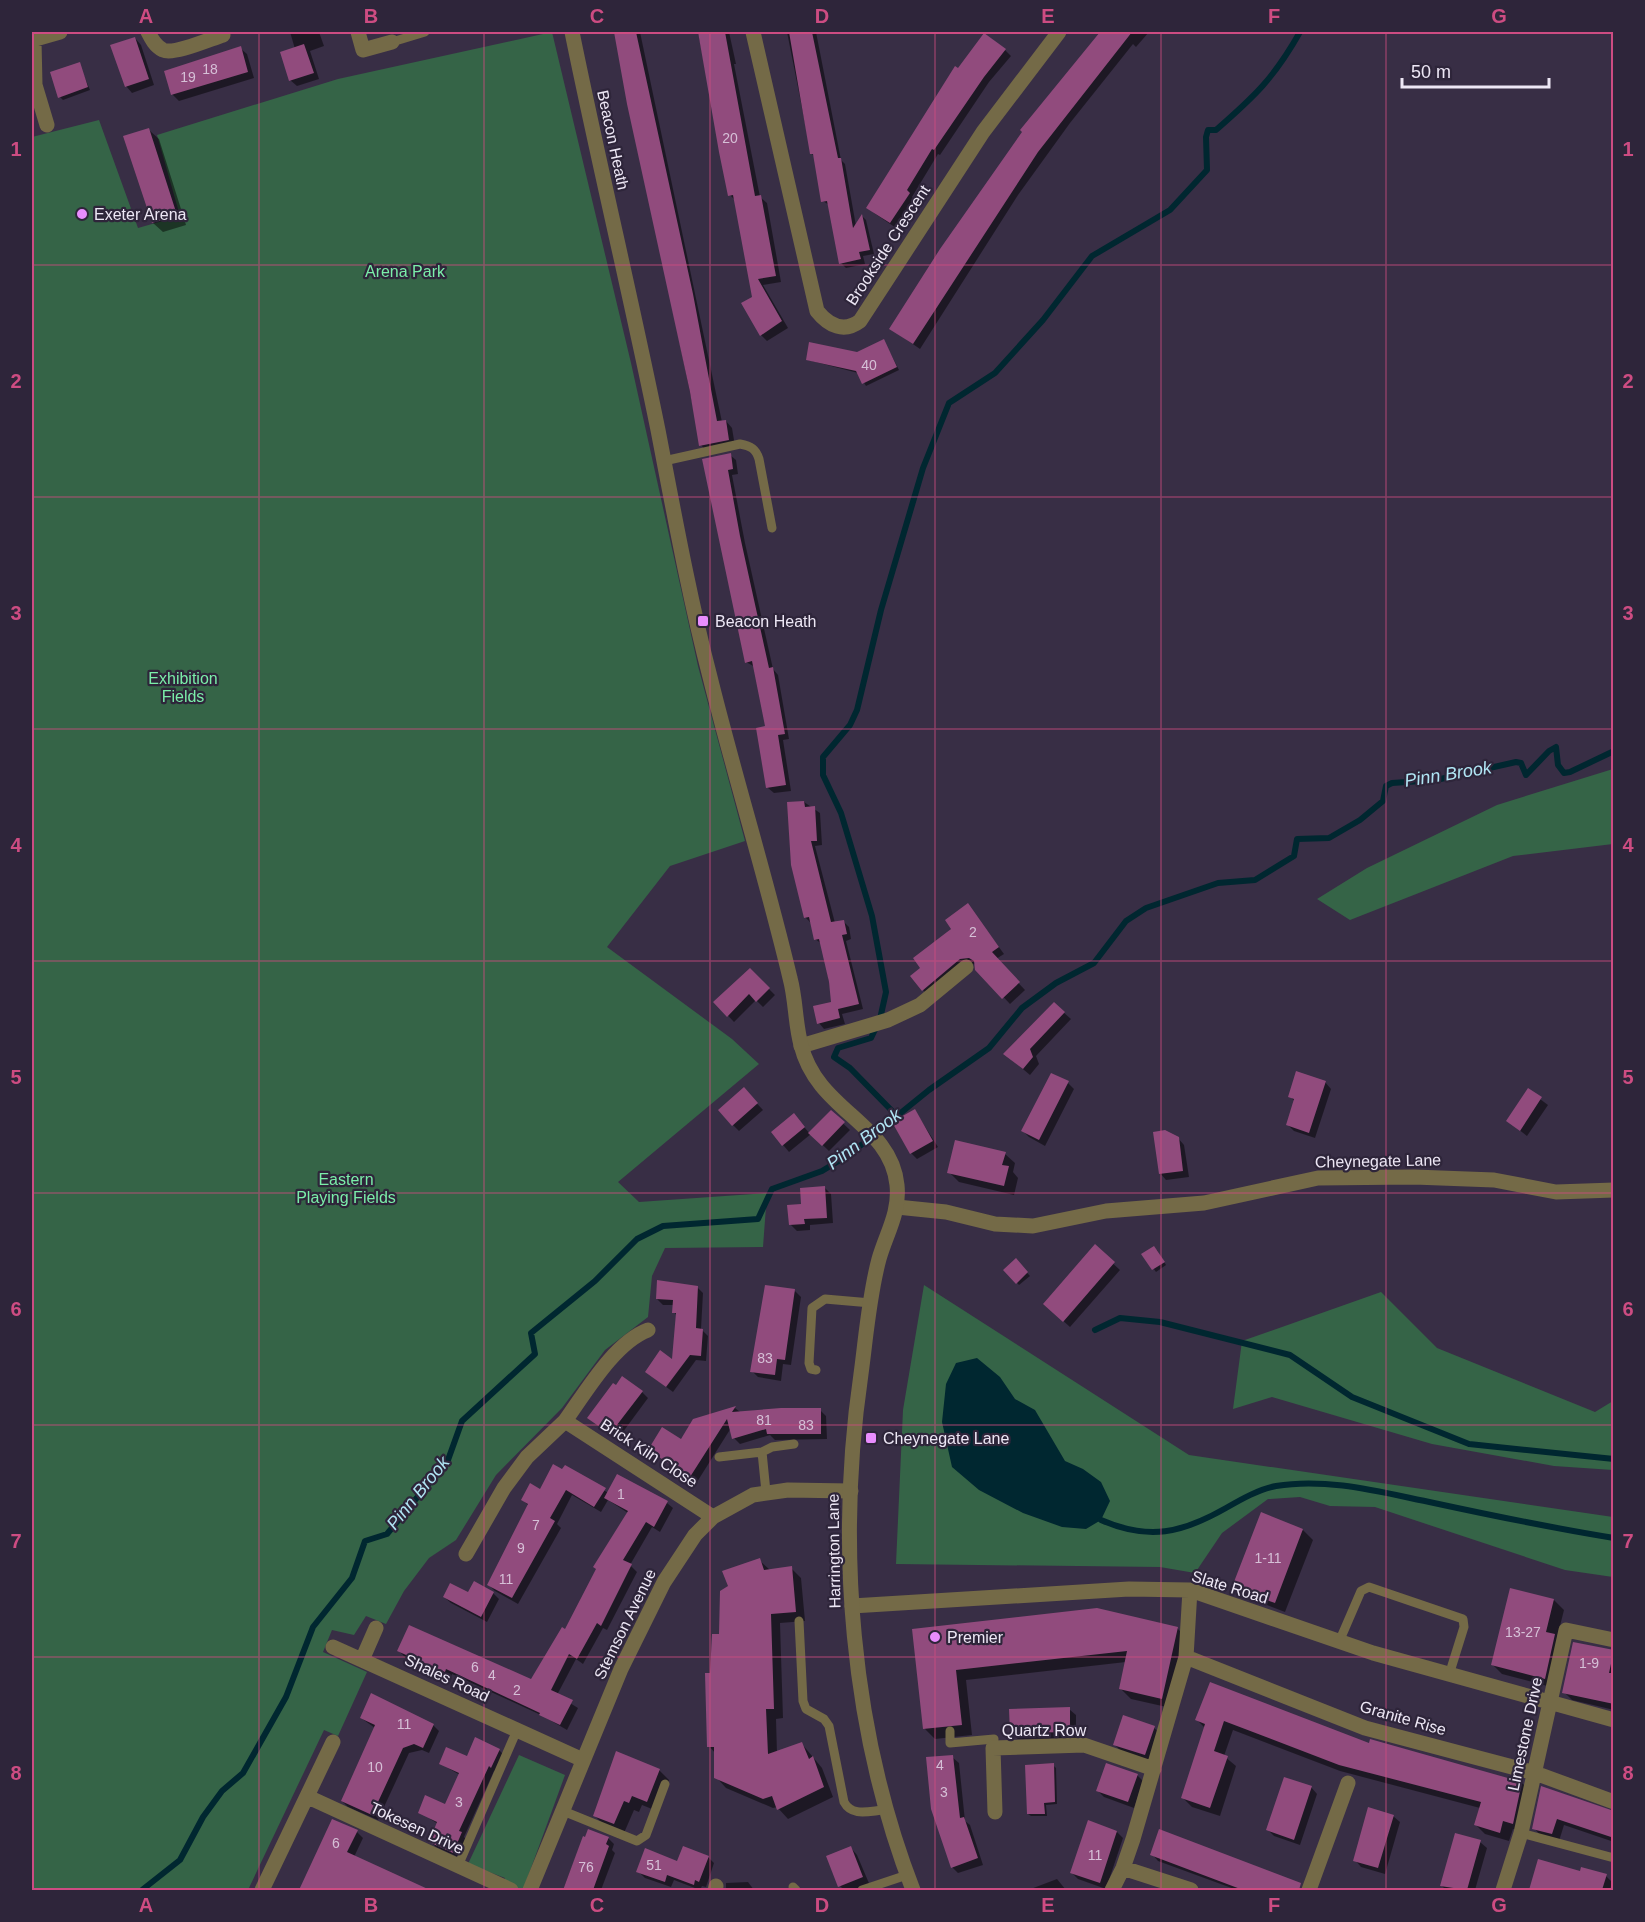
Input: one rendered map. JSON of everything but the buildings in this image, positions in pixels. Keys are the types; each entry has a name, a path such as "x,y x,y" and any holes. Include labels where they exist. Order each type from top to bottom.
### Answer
{"street":[{"path":"47,125 35,85 33,40 60,32"},
{"path":"148,32 153,42 163,50 173,51 223,35"},
{"path":"357,32 363,50 392,42"},
{"name":"Beacon Heath","path":"572,32 710,678 792,985 801,1046 810,1071 824,1092 885,1148 892,1162 897,1184 897,1208"},
{"name":"Brookside Crescent","path":"753,32 817,311 825,322 840,328 851,328 860,321 983,132 1059,32"},
{"path":"801,1046 888,1020 920,1005 966,967"},
{"name":"Cheynegate Lane","path":"897,1208 946,1212 995,1224 1033,1226 1106,1211 1204,1203 1318,1178 1414,1177 1494,1180 1556,1192 1614,1190"},
{"name":"Harrington Lane","path":"897,1208 879,1258 855,1414 851,1491 852,1606 862,1701 885,1810 913,1890"},
{"path":"466,1554 504,1488 527,1457 565,1421 620,1348 638,1334 648,1330"},
{"name":"Brick Kiln Close","path":"565,1421 713,1517"},
{"name":"Stemson Avenue","path":"530,1890 621,1669 664,1582 695,1535 713,1517 753,1495 788,1490 851,1491"},
{"name":"Slate Road","path":"852,1606 1129,1589 1190,1590 1339,1642 1550,1704 1614,1719"},
{"path":"1112,1890 1123,1868 1186,1657 1190,1590"},
{"path":"362,1659 376,1628"},
{"name":"Limestone Drive","path":"1503,1890 1521,1833 1566,1630 1614,1640"},
{"name":"Shales Road","path":"333,1647 583,1760"},
{"name":"Granite Rise","path":"1186,1657 1365,1728 1535,1773 1614,1802"},
{"path":"262,1890 333,1742"},
{"name":"Quartz Row","path":"995,1812 993,1749 1083,1745 1154,1769"},
{"path":"1309,1890 1348,1783"},
{"name":"Tokesen Drive","path":"308,1797 511,1890"},
{"path":"1123,1868 1191,1890"}],"lane":[{"path":"392,42 425,32"},
{"path":"664,461 740,444 751,446 757,452 759,459 772,528"},
{"path":"816,1370 811,1369 809,1363 812,1308 825,1299 871,1303"},
{"path":"719,1457 762,1452 772,1447 794,1444"},
{"path":"762,1452 766,1492"},
{"path":"1339,1642 1361,1591 1369,1587 1463,1619 1464,1628 1449,1675"},
{"path":"799,1621 802,1701 806,1709 824,1719 829,1726 843,1802 848,1810 854,1812 885,1810"},
{"path":"458,1866 517,1730"},
{"path":"950,1731 950,1743 994,1739 993,1749"},
{"path":"563,1811 637,1841 646,1835 665,1784"},
{"path":"1521,1833 1614,1858"},
{"path":"862,1890 907,1875"}],"green space":[{"path":"552,32 631,363 698,666 745,841 670,866 607,947 732,1039 759,1064 618,1182 639,1202 767,1193 763,1247 665,1248 652,1276 648,1317 605,1350 562,1408 496,1475 456,1540 429,1558 404,1591 386,1624 366,1616 354,1635 332,1630 323,1652 367,1672 338,1736 324,1730 248,1890 32,1890 32,137 99,120 138,228 180,216 157,135 338,79"},
{"path":"1613,769 1613,844 1513,856 1350,920 1317,899 1367,868 1497,805"},
{"path":"924,1285 1189,1455 1613,1517 1613,1577 1565,1570 1375,1507 1330,1506 1300,1497 1268,1499 1222,1533 1195,1573 1160,1567 896,1564 903,1410"},
{"path":"1381,1292 1437,1348 1595,1412 1613,1401 1613,1470 1554,1466 1432,1444 1272,1397 1233,1409 1242,1341"},
{"path":"519,1755 565,1775 523,1890 500,1890 505,1878 468,1864"}],"water":[{"path":"977,1358 1000,1377 1015,1399 1035,1410 1065,1461 1083,1469 1101,1482 1110,1501 1101,1520 1086,1529 1062,1527 1023,1513 979,1490 952,1467 942,1422 946,1384 956,1363"}],"waterway":[{"path":"897,1116 850,1068 834,1057 838,1048 871,1038 880,1019 886,992 872,916 841,813 823,775 823,757 850,725 857,710 881,610 923,468 949,403 995,373 1043,320 1092,256 1170,210 1207,170 1206,137 1208,130 1216,130 1253,96 1281,62 1300,32"},
{"name":"Pinn Brook","path":"142,1890 180,1860 203,1817 222,1791 243,1773 286,1697 313,1627 352,1578 365,1541 387,1534 448,1460 462,1421 535,1354 531,1333 595,1281 637,1239 663,1226 758,1219 772,1189 822,1171 850,1154 929,1090 989,1048 1022,1008 1056,983 1094,963 1126,921 1146,908 1218,883 1255,880 1294,856 1297,839 1329,838 1360,820 1383,801 1386,786 1392,783 1436,780 1516,762 1521,763 1526,775 1549,751 1556,747 1558,765 1564,773 1614,751"},
{"path":"1095,1330 1120,1318 1160,1322 1290,1355 1352,1397 1469,1444 1614,1459"},
{"path":"1101,1520 1118,1527 1135,1530 1165,1531 1210,1517 1270,1487 1316,1483 1376,1491 1614,1538"}],"place":[{"name":"Exeter Arena","path":"82,214"},
{"name":"Beacon Heath","path":"703,621"},
{"name":"Cheynegate Lane","path":"871,1438"},
{"name":"Premier","path":"935,1637"}],"park label":[{"name":"Arena Park","path":"405,271"},
{"name":"Exhibition Fields","path":"183,687"},
{"name":"Eastern Playing Fields","path":"346,1188"}]}
